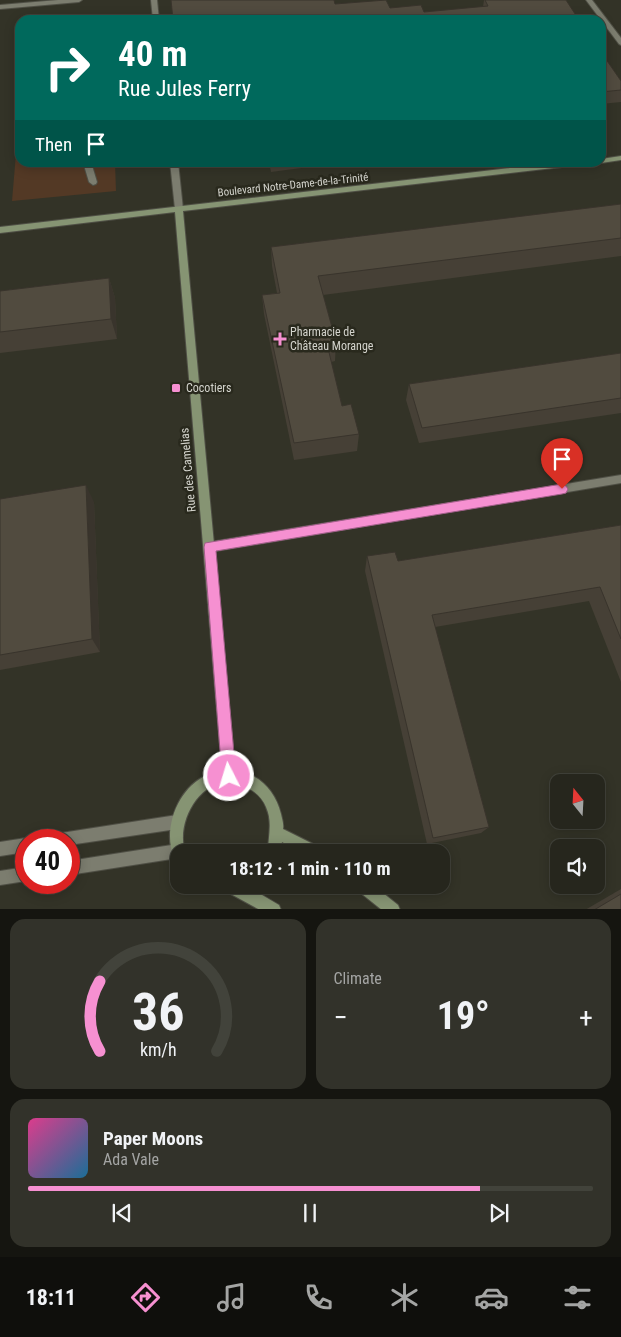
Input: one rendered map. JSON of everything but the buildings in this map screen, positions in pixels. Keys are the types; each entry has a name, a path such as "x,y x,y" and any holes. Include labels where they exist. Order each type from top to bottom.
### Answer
{"street":[{"path":"0,7 79,0"},
{"path":"154,0 156,15"},
{"path":"589,0 600,15"},
{"path":"606,22 621,42"},
{"path":"606,160 621,158"},
{"path":"88,167 93,182"},
{"name":"Rue des Camelias","path":"175,167 229,776"},
{"name":"Boulevard Notre-Dame-de-la-Trinité","path":"0,230 544,167"},
{"path":"210,547 621,479"},
{"path":"178,844 177,822 191,795 202,785 215,778 229,776 245,778 260,786 271,798 278,816 279,834 276,844"},
{"path":"80,837 177,822"},
{"path":"279,834 298,844"},
{"path":"0,849 15,847"},
{"path":"80,866 170,853"},
{"path":"0,878 15,876"},
{"path":"249,894 272,909"},
{"path":"373,894 392,909"}],"shaded area":[{"path":"15,165 15,167 115,167 116,191 12,201"}],"place":[{"name":"Pharmacie de Château Morange","path":"280,339"},
{"name":"Cocotiers","path":"176,388"}],"route":[{"path":"229,776 210,547 562,489"}]}
